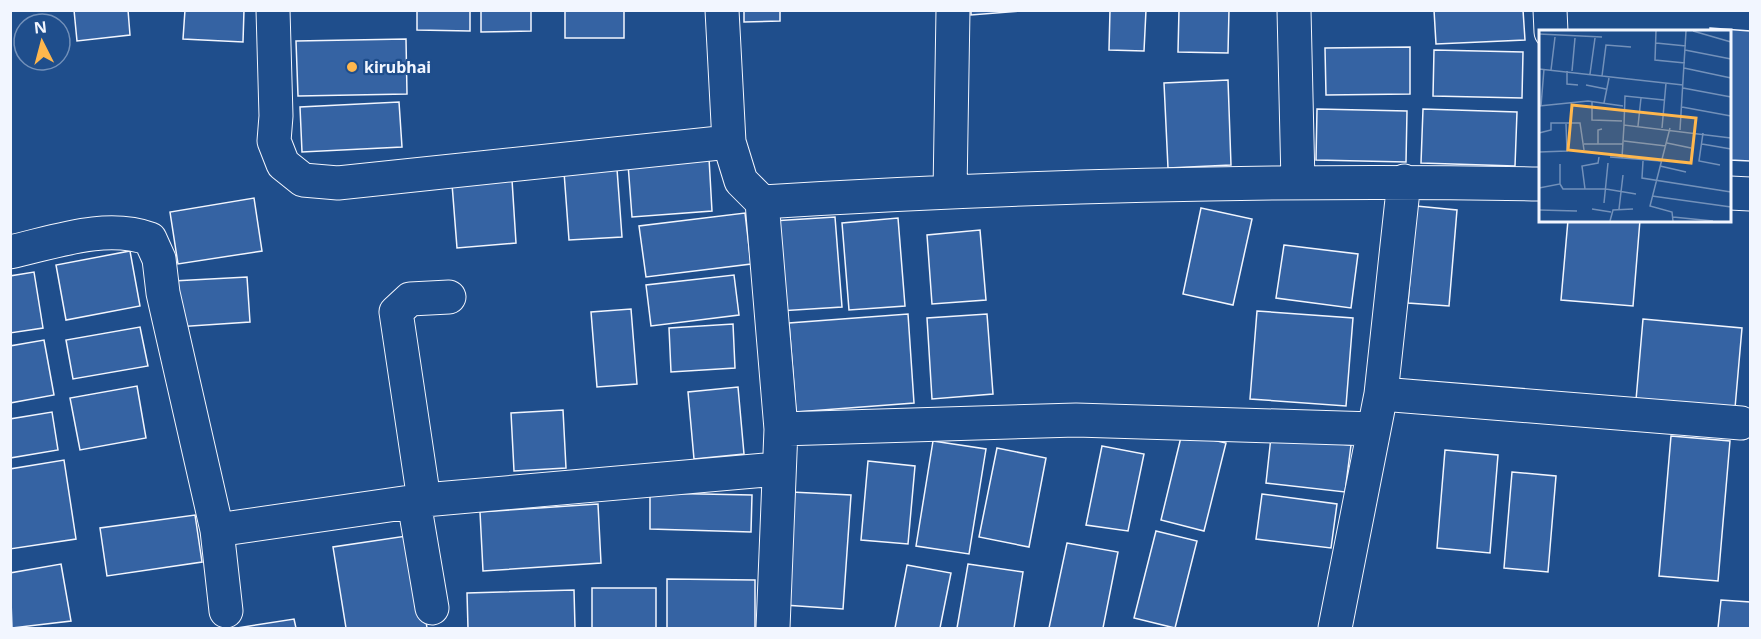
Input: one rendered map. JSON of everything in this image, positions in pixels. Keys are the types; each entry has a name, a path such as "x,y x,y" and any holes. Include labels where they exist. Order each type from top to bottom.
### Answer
{"street":[{"path":"273,10 276,116 274,141 283,164 303,180 338,183 729,142"},
{"path":"722,10 729,142 741,181 762,202 781,429 777,469 773,628"},
{"path":"950,191 953,10"},
{"path":"1294,10 1298,183"},
{"path":"1550,10 1551,30"},
{"path":"762,202 950,191 1404,181 1539,184"},
{"path":"1335,628 1381,394 1404,181"},
{"path":"1731,193 1750,194"},
{"path":"10,252 112,231 132,232 150,239 159,259 163,293 217,530 226,611"},
{"path":"432,608 396,312 410,299 449,297"},
{"path":"1381,394 1741,423"},
{"path":"781,429 1076,420 1374,429"},
{"path":"217,530 419,501 777,469"}],"building":[{"path":"74,10 128,10 130,35 77,41"},
{"path":"185,10 244,10 243,42 183,39"},
{"path":"417,10 470,10 470,31 417,30"},
{"path":"481,10 531,10 531,31 481,32"},
{"path":"565,10 624,10 624,38 565,38"},
{"path":"744,10 780,10 780,21 744,22"},
{"path":"971,10 1033,10 971,15"},
{"path":"1110,10 1146,10 1144,51 1109,50"},
{"path":"1179,10 1229,10 1228,53 1178,52"},
{"path":"1434,10 1523,10 1525,40 1436,44"},
{"path":"1710,28 1750,31 1750,161 1731,160 1731,30 1710,30"},
{"name":"kirubhai","path":"406,39 407,94 298,96 296,41"},
{"path":"1410,47 1410,94 1326,95 1325,48"},
{"path":"1434,50 1523,52 1522,98 1433,96"},
{"path":"1228,80 1231,165 1168,168 1164,83"},
{"path":"399,102 402,147 302,152 300,107"},
{"path":"1317,109 1407,111 1406,162 1316,160"},
{"path":"1423,109 1517,112 1515,166 1421,163"},
{"path":"709,158 712,211 632,217 628,164"},
{"path":"617,169 622,237 569,240 564,172"},
{"path":"512,180 516,243 457,248 452,184"},
{"path":"254,198 262,251 178,264 170,212"},
{"path":"1416,206 1457,210 1449,306 1408,303"},
{"path":"1201,208 1252,219 1233,305 1183,294"},
{"path":"745,213 751,264 646,277 639,226"},
{"path":"835,217 842,307 779,311 772,221"},
{"path":"898,218 905,306 849,310 842,223"},
{"path":"1568,222 1640,222 1633,306 1561,300"},
{"path":"980,230 986,300 932,304 927,235"},
{"path":"1284,245 1358,254 1351,308 1276,298"},
{"path":"130,251 140,306 66,320 56,265"},
{"path":"34,272 43,328 10,333 10,276"},
{"path":"734,275 739,315 651,326 646,285"},
{"path":"247,277 250,322 176,327 173,281"},
{"path":"631,309 637,384 597,387 591,312"},
{"path":"1257,311 1353,318 1346,406 1250,399"},
{"path":"908,314 914,403 796,412 789,323"},
{"path":"987,314 993,394 932,399 927,318"},
{"path":"1643,319 1742,328 1735,408 1636,400"},
{"path":"733,324 735,368 671,372 669,328"},
{"path":"140,327 148,366 73,379 66,340"},
{"path":"44,340 54,395 10,403 10,346"},
{"path":"137,386 146,438 80,450 70,398"},
{"path":"738,387 744,454 694,459 688,392"},
{"path":"563,410 566,468 514,471 511,413"},
{"path":"52,412 58,450 10,458 10,419"},
{"path":"1182,433 1226,443 1204,531 1161,520"},
{"path":"1671,436 1730,441 1718,581 1659,576"},
{"path":"1271,437 1351,445 1345,492 1266,483"},
{"path":"933,441 986,449 969,554 916,546"},
{"path":"1102,446 1144,454 1128,531 1086,525"},
{"path":"997,448 1046,458 1029,547 979,537"},
{"path":"1445,450 1498,455 1490,553 1437,548"},
{"path":"64,460 76,539 10,549 10,469"},
{"path":"868,461 915,466 908,544 861,540"},
{"path":"1512,472 1556,476 1548,572 1504,568"},
{"path":"791,492 851,495 843,609 784,605"},
{"path":"650,493 752,495 751,532 650,529"},
{"path":"1262,494 1337,504 1331,548 1256,539"},
{"path":"598,504 601,563 483,571 480,512"},
{"path":"195,515 202,562 107,576 100,528"},
{"path":"1156,531 1197,541 1175,628 1134,618"},
{"path":"413,535 427,628 346,628 333,547"},
{"path":"1067,543 1118,552 1103,628 1049,628"},
{"path":"61,564 71,621 12,628 10,573"},
{"path":"968,564 1023,572 1014,628 957,628"},
{"path":"907,565 951,573 940,628 895,628"},
{"path":"667,579 755,580 755,628 667,628"},
{"path":"592,588 656,588 656,628 592,628"},
{"path":"574,590 575,628 468,628 467,593"},
{"path":"1721,600 1750,602 1750,628 1718,628"},
{"path":"294,619 296,628 237,628"}],"place":[{"name":"kirubhai","path":"352,67"}]}
